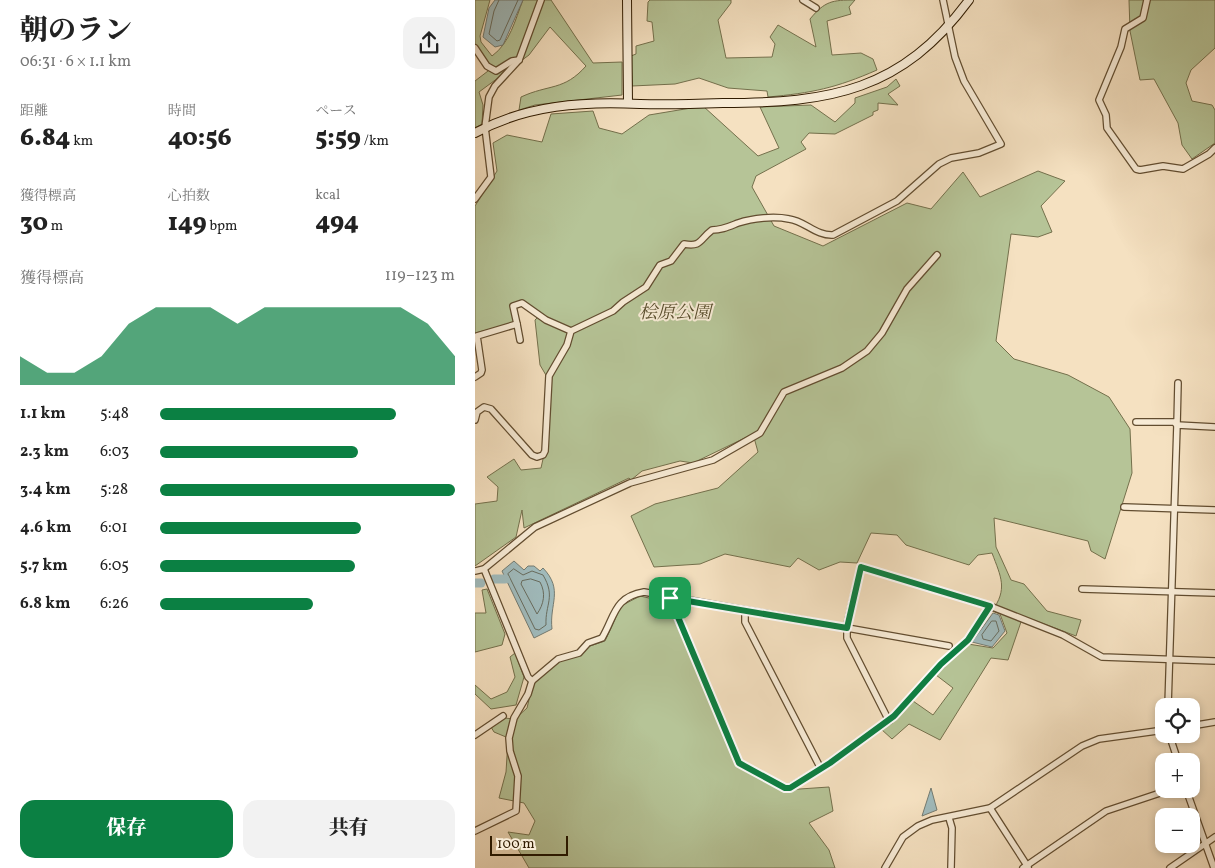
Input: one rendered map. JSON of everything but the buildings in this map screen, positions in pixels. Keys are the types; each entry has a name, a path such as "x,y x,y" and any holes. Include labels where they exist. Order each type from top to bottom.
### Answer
{"street":[{"path":"475,199 491,177 485,127 489,97 495,86 519,60 541,0"},
{"path":"627,0 628,103"},
{"path":"803,0 816,8"},
{"path":"475,420 480,409 484,407 491,409 532,455 537,457 543,455 545,451 549,376 567,345 571,331 613,311 646,287 660,266 671,262 682,245 698,244 712,230 723,230 739,223 758,219 790,219 825,235 833,235 903,197 939,164 951,158 979,153 1001,144 964,81 955,58 943,0"},
{"path":"475,133 485,127 512,117 566,104 778,103 830,96 857,88 921,53 949,25 969,0"},
{"path":"1147,0 1144,17 1125,29 1121,47 1099,95 1107,128 1136,169 1140,170 1163,166 1183,169 1209,154 1215,148"},
{"path":"475,48 487,66 496,71 512,61 519,60"},
{"path":"475,571 484,569 535,527 630,483 713,460 760,433 784,392 842,368 867,352 882,333 907,289 937,255"},
{"path":"521,340 513,306 522,303 546,320 571,331"},
{"path":"475,376 481,373 482,370 477,336 517,324"},
{"path":"1168,698 1178,383"},
{"path":"1136,422 1173,422 1177,425 1215,427"},
{"path":"1125,507 1215,510"},
{"path":"889,721 847,638 847,628 861,567 990,606 1063,635 1102,657 1215,661"},
{"path":"484,569 528,677 532,681"},
{"path":"1081,589 1215,593"},
{"path":"475,831 516,811 519,792 518,776 510,751 509,738 514,718 528,694 532,681 558,659 575,655 588,644 602,638 620,601 644,592 949,646"},
{"path":"670,598 739,763 787,789 821,769 889,721 941,664 968,640 990,606"},
{"path":"745,611 745,622 821,769"},
{"path":"475,735 503,716"},
{"path":"1200,724 1215,722"},
{"path":"885,868 903,837 932,820 990,808 1082,746 1099,739 1155,731"},
{"path":"990,808 1026,867 1106,810 1155,794"},
{"path":"1189,798 1214,868"},
{"path":"949,818 952,828 951,868"},
{"path":"1169,868 1215,837"}],"green space":[{"path":"475,0 490,0 480,36 481,42 492,56 508,38 523,0 551,0 593,63 622,62 622,95 535,105 519,110 521,97 571,80 586,66 550,27 529,55 479,92 483,105 482,124 475,128 475,81 488,71 487,62 475,46"},
{"path":"650,0 731,0 731,3 718,20 726,58 772,57 775,44 770,37 778,25 816,47 810,19 820,8 829,3 840,0 855,0 849,7 851,14 827,21 832,55 861,53 873,59 877,70 824,89 768,97 767,91 728,88 699,78 675,84 632,86 631,56 636,54 636,46 654,41 652,22 647,21 648,2"},
{"path":"1129,0 1215,0 1215,48 1191,70 1186,83 1192,101 1212,105 1215,110 1215,143 1192,159 1182,145 1178,123 1154,79 1140,80 1130,31"},
{"name":"桧原公園","path":"896,79 900,86 888,94 898,105 878,103 878,110 873,112 873,115 835,134 809,133 801,142 806,149 756,176 752,187 774,226 823,246 907,203 931,209 963,172 980,197 1038,171 1065,181 1041,206 1052,232 1038,237 1011,234 996,341 1014,359 1068,375 1109,397 1130,429 1132,473 1105,559 1091,551 1088,541 994,518 996,547 1011,580 1024,584 1047,611 1081,620 1076,636 1023,616 1008,660 991,658 940,740 909,724 892,739 881,729 913,701 933,715 953,688 936,675 968,644 993,648 1007,633 1000,614 992,611 1000,596 1001,583 992,553 978,555 969,565 906,545 897,535 871,533 857,563 840,562 819,570 798,558 790,567 725,554 700,564 654,567 631,516 655,504 718,488 758,452 753,434 693,463 680,461 642,471 631,480 629,478 524,528 522,510 516,537 475,566 475,504 497,501 498,487 487,477 514,459 521,470 541,468 547,441 550,382 540,365 535,320 540,315 522,303 513,306 514,323 475,333 475,206 497,171 493,143 507,135 542,142 551,114 593,111 599,128 622,134 649,115 703,106 758,156 779,148 760,107 811,105 835,122 855,103 855,98 887,87"},
{"path":"487,589 505,634 502,645 475,652 475,613 486,613 482,590"},
{"path":"640,596 667,602 736,764 745,771 785,790 829,787 833,811 809,823 829,850 835,868 529,868 508,832 529,835 535,821 524,803 499,798 506,772 508,741 506,737 494,732 491,727 504,718 515,719 527,708 533,683 558,661 579,656 590,646 605,641 621,606"},
{"path":"515,653 524,677 516,705 491,709 475,694 475,685 491,699 507,692 515,677 510,657"}],"water":[{"path":"495,0 523,0 503,45 495,47 483,37 489,8"},
{"path":"514,561 524,570 528,566 534,566 540,571 543,568 553,583 552,629 534,638 502,571"},
{"path":"993,613 999,615 1005,631 992,647 972,642"},
{"path":"931,788 937,810 922,816"}],"waterway":[{"path":"494,579 505,579"},
{"path":"475,583 481,583"}],"route":[{"path":"861,567 990,606 964,645 941,664 894,716 830,763 787,789 739,763 670,598 837,628 847,628 861,567"}]}
